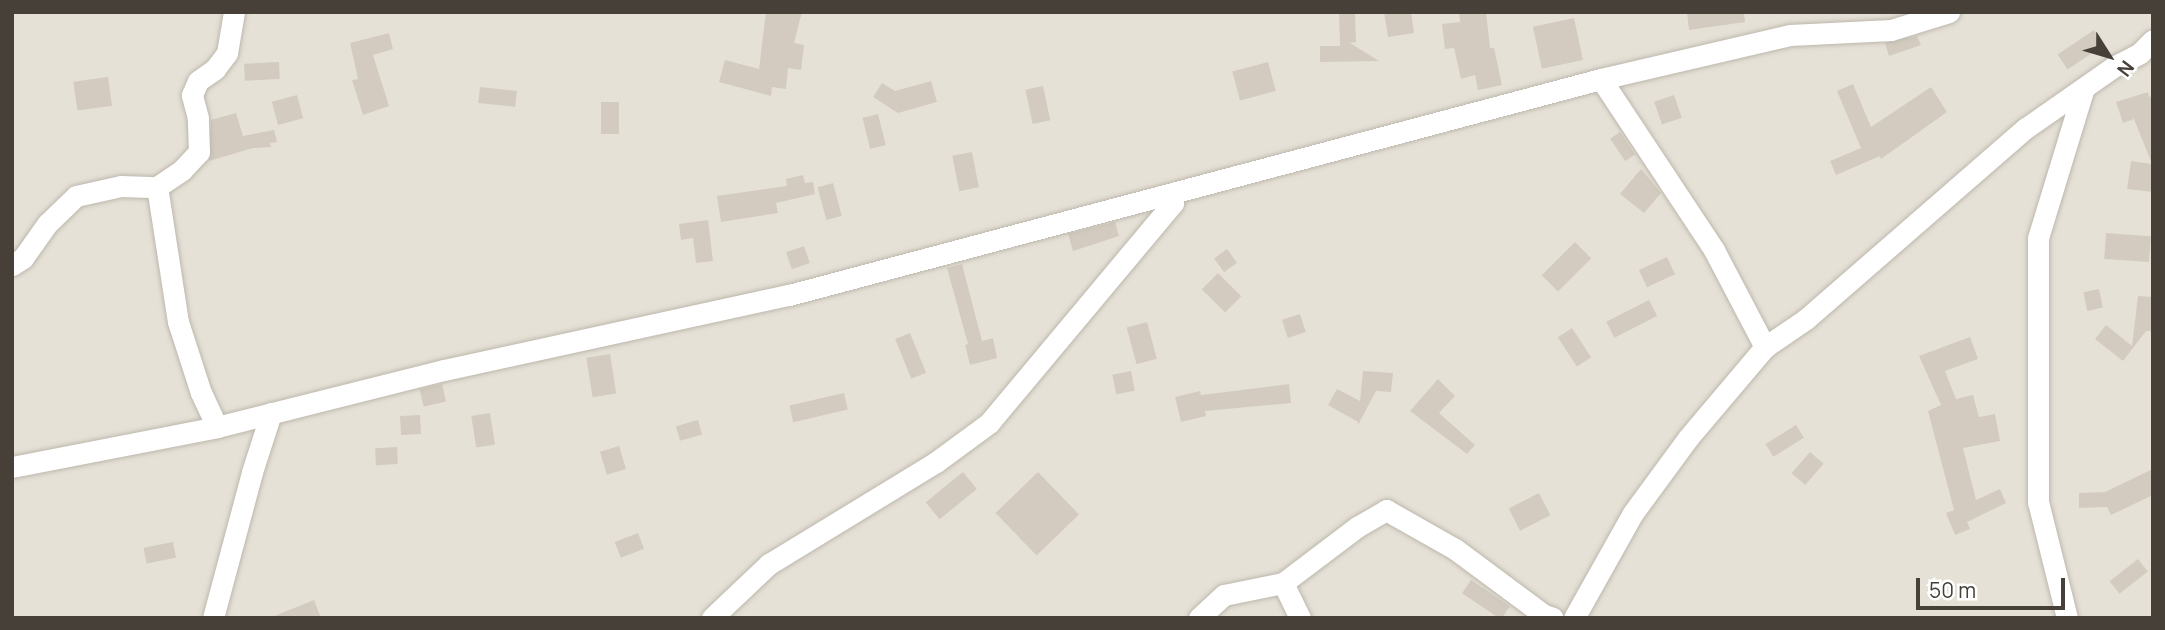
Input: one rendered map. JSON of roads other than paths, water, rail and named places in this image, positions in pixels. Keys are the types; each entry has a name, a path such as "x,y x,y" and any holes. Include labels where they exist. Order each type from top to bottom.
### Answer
{"street":[{"path":"12,265 23,257 47,224 76,196 121,186 157,187 182,170 199,152 198,118 192,95 198,81 215,69 228,53 234,12"},
{"path":"12,467 217,427 444,370 789,295 1601,79 1790,35 1891,30 1949,12"},
{"path":"1573,618 1633,513 1688,438 1765,347 1806,319 2026,128 2115,66 2140,53 2153,40"},
{"path":"1601,79 1714,250 1765,347"},
{"path":"2067,618 2038,502 2038,238 2082,91"},
{"path":"157,187 178,322 201,393 217,427"},
{"path":"712,618 728,606 769,564 936,462 989,423 1172,203 1170,195"},
{"path":"212,615 271,413"},
{"path":"1199,618 1224,595 1283,583 1357,527 1386,510 1455,549 1544,615 1553,618"},
{"path":"1283,583 1300,618"}]}
